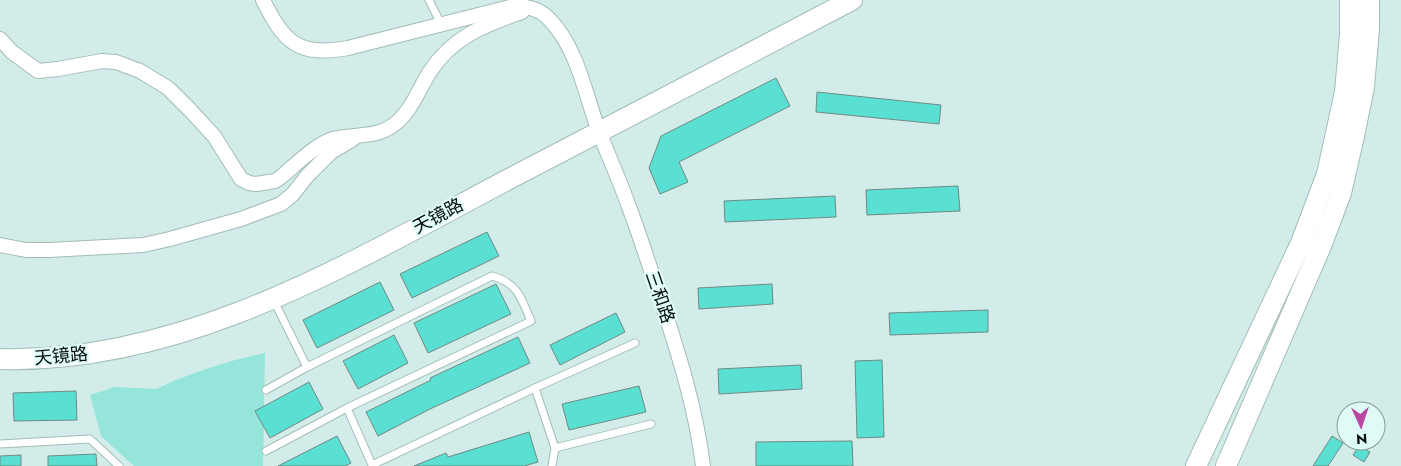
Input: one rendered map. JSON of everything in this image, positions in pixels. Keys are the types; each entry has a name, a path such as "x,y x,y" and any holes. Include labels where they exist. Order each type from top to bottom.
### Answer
{"street":[{"path":"263,0 276,25 286,37 298,46 311,51 327,52 526,4"},
{"name":"天镜路","path":"0,359 58,357 122,347 204,324 272,298 374,250 852,0"},
{"path":"1196,466 1301,243 1327,174 1345,92 1350,34 1350,0"},
{"path":"1226,466 1341,193 1364,86 1369,29 1369,0"},
{"path":"0,39 12,52 38,71 102,61 116,62 140,71 168,88 191,111 214,136 241,179 249,183 275,181 319,146 331,140 383,130 399,121 430,71 450,48 472,32 523,12 526,4"},
{"name":"三和路","path":"526,4 538,10 549,19 565,41 577,66 629,207 678,350 692,401 703,466"},
{"path":"0,245 26,250 48,250 143,244 170,239 241,218 281,204 293,194 307,176 331,152 358,136"}],"lane":[{"path":"428,0 441,24"},
{"path":"266,390 492,276 502,279 517,289 531,320 347,408 266,451"},
{"path":"272,298 307,368"},
{"path":"347,408 372,466 535,388 635,343"},
{"path":"535,388 556,448 552,466"},
{"path":"556,448 650,424"},
{"path":"0,444 90,439 119,466"}],"green space":[{"path":"265,353 263,466 134,466 101,436 90,395 115,387 157,389 206,369"}],"building":[{"path":"776,78 790,106 679,162 688,182 660,194 649,168 661,136"},
{"path":"817,92 941,105 939,124 816,112"},
{"path":"958,186 960,211 867,215 866,190"},
{"path":"835,196 836,217 725,222 724,201"},
{"path":"487,232 499,256 412,298 400,274"},
{"path":"380,282 394,310 317,348 303,320"},
{"path":"496,284 511,314 428,353 414,323"},
{"path":"772,284 773,304 699,309 698,288"},
{"path":"988,310 988,332 890,335 889,313"},
{"path":"616,313 625,332 560,365 550,345"},
{"path":"394,335 408,363 358,389 343,361"},
{"path":"518,337 530,363 430,409 378,436 366,412 431,380 430,378"},
{"path":"882,360 884,437 857,438 855,361"},
{"path":"801,365 802,389 719,394 718,369"},
{"path":"309,382 323,409 270,438 255,411"},
{"path":"639,386 646,412 569,430 562,404"},
{"path":"76,391 77,420 14,421 13,393"},
{"path":"529,432 538,462 524,466 414,466 446,453 448,457"},
{"path":"337,436 351,463 345,466 278,466"},
{"path":"1332,436 1336,439 1336,451 1338,451 1328,466 1313,466"},
{"path":"852,441 853,466 756,466 756,442"},
{"path":"1356,451 1370,452 1364,462 1353,455"},
{"path":"96,454 97,466 48,466 48,456"},
{"path":"21,455 21,466 0,466 0,456"}]}
